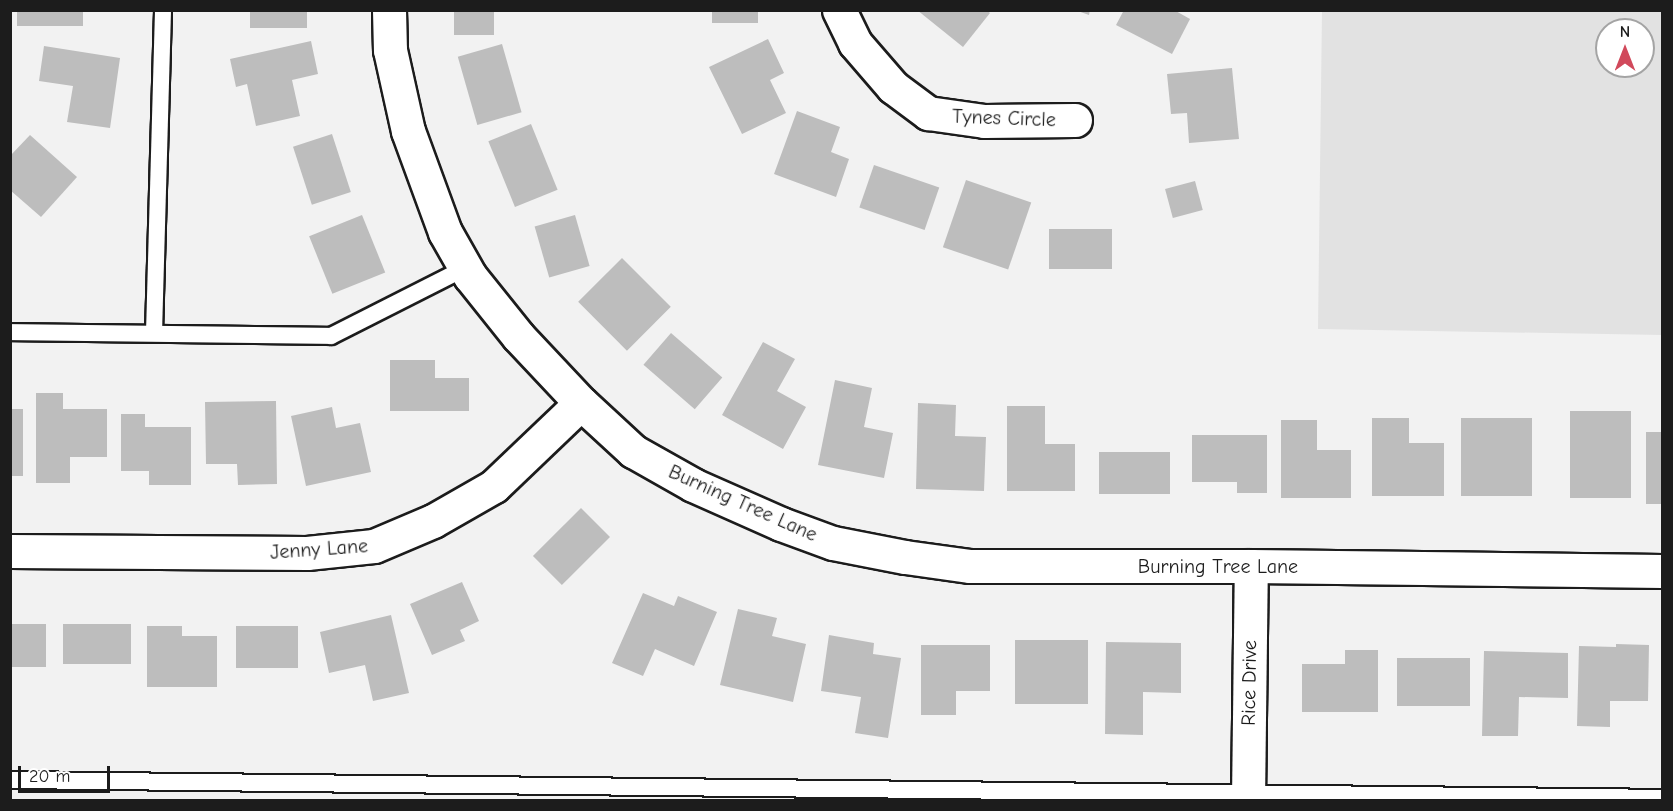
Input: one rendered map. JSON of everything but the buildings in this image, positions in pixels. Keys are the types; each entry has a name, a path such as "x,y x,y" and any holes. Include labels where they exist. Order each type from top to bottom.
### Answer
{"street":[{"name":"Burning Tree Lane","path":"389,10 390,50 408,131 445,232 465,268 518,336 581,404 633,451 683,479 781,524 833,543 970,566 1251,566 1662,571"},
{"name":"Tynes Circle","path":"839,10 855,43 893,87 928,113 984,121 1075,120"},
{"name":"Jenny Lane","path":"10,551 307,553 374,546 433,522 494,486 581,404"},
{"name":"Rice Drive","path":"1248,798 1251,566"}],"lane":[{"path":"154,333 163,10"},
{"path":"10,332 331,336 465,268"},
{"path":"10,780 1248,798 1662,798"}],"shaded area":[{"path":"1322,11 1662,11 1662,335 1318,329"}]}
